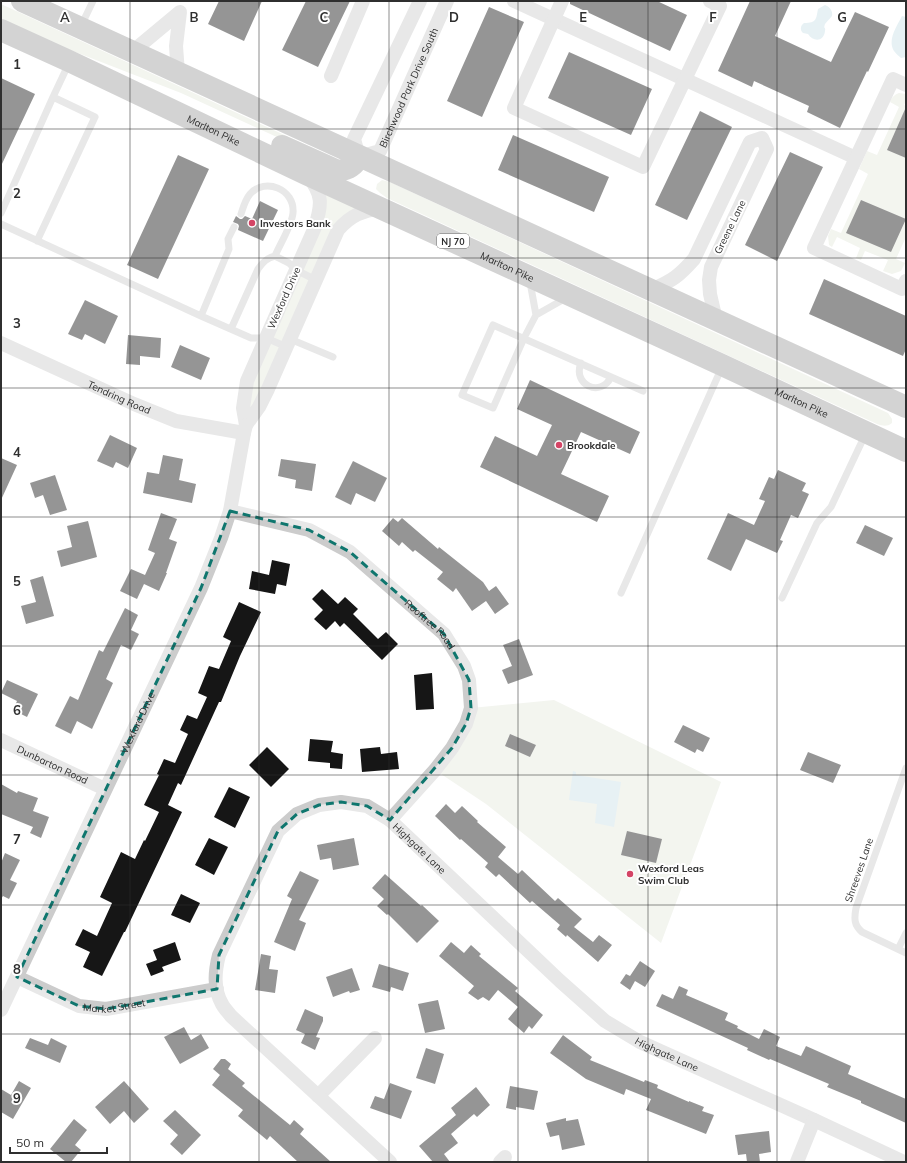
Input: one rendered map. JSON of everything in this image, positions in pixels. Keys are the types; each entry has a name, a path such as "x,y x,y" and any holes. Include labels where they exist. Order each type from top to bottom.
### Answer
{"highway":[{"path":"22,1 906,407"},
{"name":"Marlton Pike","path":"1,30 306,174 571,295 906,451"},
{"path":"69,61 96,67 127,77 338,171 351,167 359,157"}],"street":[{"path":"332,76 363,1"},
{"path":"359,157 354,139 420,1"},
{"name":"Birchwood Park Drive South","path":"359,157 380,151 447,1"},
{"path":"514,1 856,158"},
{"path":"562,1 514,108 643,167 720,6 710,1"},
{"path":"132,52 181,6"},
{"path":"178,73 176,46 181,6"},
{"path":"906,85 893,79 814,248 902,289 906,281"},
{"name":"Greene Lane","path":"650,290 668,283 682,273 694,259 750,142 762,138 771,119"},
{"name":"Greene Lane","path":"716,320 710,294 709,280 711,267 767,150 762,138"},
{"name":"Wexford Drive","path":"1,1010 18,977 200,588 221,538 230,511 245,429 242,408 247,381 315,226 319,212 320,199 315,185 306,174"},
{"name":"Wexford Drive","path":"245,429 259,407 338,230 345,222 355,215 365,211 381,208"},
{"name":"Tendring Road","path":"1,343 134,404 176,421 245,429"},
{"name":"Rooftree Road","path":"230,511 308,530 350,552 444,634 464,666 469,680 471,708 466,724 452,748 436,770 390,820"},
{"name":"Dunbarton Road","path":"1,740 105,789"},
{"name":"Highgate Lane","path":"390,1162 231,1016 222,1004 216,989 216,970 219,955 278,832 296,814 319,805 341,802 367,806 390,820 554,976 605,1020 640,1042 904,1162"},
{"name":"Market Street","path":"18,977 79,1006 106,1010 216,989"},
{"path":"318,1096 375,1038"},
{"path":"797,1162 814,1120"}],"lane":[{"path":"80,28 93,1"},
{"path":"1,213 69,61"},
{"path":"37,241 95,117 53,97"},
{"path":"240,214 249,195 254,190 262,187 277,187 284,191 289,197 292,204 292,220 275,256"},
{"path":"1,224 251,338 266,338 288,343 333,357"},
{"path":"201,316 229,249 228,239 234,227"},
{"path":"230,329 258,269 268,258 275,256 289,263 296,270 316,280"},
{"path":"529,276 536,314"},
{"path":"571,295 536,314 524,338 493,408 462,395 493,325 524,338 581,363 643,391"},
{"path":"581,363 579,370 580,377 588,386 596,388 601,387 607,383 611,377"},
{"path":"620,593 722,365"},
{"path":"782,598 817,523 831,508 865,433"},
{"name":"Shreeves Lane","path":"906,768 854,917 858,928 862,932 906,953"},
{"path":"898,949 906,933"}],"highlighted area":[{"path":"230,511 309,530 350,552 444,634 469,680 471,708 466,724 452,748 390,820 367,806 341,802 319,805 297,814 278,831 219,955 217,989 106,1009 79,1006 17,977 201,588"}],"shaded area":[{"path":"1,4 343,162 333,163 181,93 47,41 1,19"},
{"path":"899,93 906,94 906,101 904,105 906,106 906,237 896,259 905,263 901,271 892,274 883,271 888,260 865,251 861,260 856,258 860,248 837,237 832,247 829,245 828,236 831,229 841,233 868,174 859,169 867,151 877,155 899,107 890,102 893,96"},
{"path":"382,180 390,182 888,413 892,419 892,423 885,426 877,424 387,198 376,189 377,184"},
{"path":"315,185 381,208 345,222 246,425 247,381 315,227"},
{"name":"Wexford Leas Swim Club","path":"554,700 721,782 661,943 486,804 435,770 471,708"}],"water":[{"path":"825,5 831,9 832,16 825,24 823,37 818,40 810,37 808,34 803,33 801,27 804,23 814,21 818,9"},
{"path":"902,16 906,17 906,57 901,58 892,47 892,38"},
{"path":"573,771 576,772 576,775 621,782 614,827 595,823 597,804 569,800"}],"building":[{"path":"219,1 262,1 244,41 208,24"},
{"path":"306,1 350,1 318,67 282,50"},
{"path":"570,1 657,1 687,15 670,51 570,4"},
{"path":"750,1 791,1 775,36 831,62 855,12 889,27 840,128 807,112 809,106 754,81 752,87 718,71"},
{"path":"489,7 524,22 482,117 447,101"},
{"path":"569,52 652,89 631,135 548,98"},
{"path":"1,78 35,94 1,166"},
{"path":"906,107 906,158 887,150"},
{"path":"700,111 732,127 687,220 655,205"},
{"path":"513,135 609,177 594,212 498,170"},
{"path":"790,152 823,167 777,261 745,245"},
{"path":"178,155 209,169 158,279 127,265"},
{"path":"861,200 906,219 891,252 846,233"},
{"name":"Investors Bank","path":"260,201 278,210 263,241 238,230 238,224 233,222 236,216 240,219 245,216 252,219"},
{"path":"824,279 906,316 906,349 903,356 809,314"},
{"path":"85,300 118,316 105,344 85,334 82,340 68,334"},
{"path":"128,335 161,338 160,358 140,356 140,365 126,364"},
{"path":"180,345 210,358 201,380 171,367"},
{"name":"Brookdale","path":"530,380 640,432 630,454 581,432 561,474 609,496 597,522 480,467 495,436 537,456 552,425 517,409"},
{"path":"110,435 137,448 128,468 116,462 113,468 97,461"},
{"path":"163,455 183,459 179,480 196,484 192,503 143,493 147,472 159,474"},
{"path":"1,458 17,465 1,500"},
{"path":"281,459 316,464 312,491 295,488 296,480 278,476"},
{"path":"353,461 387,478 375,502 356,493 351,505 335,497"},
{"path":"778,470 806,483 802,491 809,494 798,518 791,515 780,540 783,541 777,553 746,539 731,571 707,559 728,513 754,525 765,501 759,499 769,477 774,479"},
{"path":"55,475 67,510 50,515 43,495 35,498 30,483"},
{"path":"161,513 177,519 169,539 177,542 167,573 159,591 144,584 137,599 120,591 131,569 145,575 155,553 148,550"},
{"path":"393,518 398,522 402,518 438,549 439,547 483,582 489,591 496,586 509,604 495,614 486,601 472,611 456,588 453,592 437,579 443,572 415,550 413,552 402,542 399,546 382,531"},
{"path":"88,521 97,557 61,567 57,551 72,547 67,526"},
{"path":"865,525 893,538 884,556 856,543"},
{"path":"272,560 290,564 286,586 277,584 275,594 249,589 252,571 269,575"},
{"path":"43,576 54,616 26,624 21,606 36,602 30,580"},
{"path":"322,589 338,604 345,597 358,609 353,614 378,639 386,632 398,644 382,660 344,623 340,627 335,621 326,630 314,619 323,610 312,599"},
{"path":"239,602 261,612 240,656 221,702 219,702 181,785 178,783 168,805 182,812 125,932 102,976 83,967 90,952 75,945 83,929 97,936 112,903 100,897 121,852 135,859 159,812 144,805 159,775 157,774 164,759 175,763 188,734 180,730 187,715 197,719 207,697 198,693 209,666 219,669 231,641 223,637"},
{"path":"125,608 138,615 131,630 139,634 131,650 121,645 106,679 113,683 92,729 77,721 71,734 55,726 70,696 78,700 99,650 103,652"},
{"path":"519,639 533,675 508,684 502,670 512,666 503,645"},
{"path":"432,673 434,709 416,710 414,675"},
{"path":"7,680 38,694 27,717 13,710 17,701 1,693"},
{"path":"683,725 710,738 703,752 697,749 695,753 674,742"},
{"path":"510,734 536,745 530,757 505,746"},
{"path":"310,739 333,741 331,752 343,754 342,769 330,768 330,763 308,761"},
{"path":"267,747 289,769 271,787 249,765"},
{"path":"380,747 381,754 397,752 399,769 362,772 360,749"},
{"path":"808,752 841,765 833,783 800,770"},
{"path":"1,784 17,793 18,791 38,798 33,811 49,817 41,838 30,833 33,827 1,814"},
{"path":"229,787 250,797 235,828 214,817"},
{"path":"446,804 455,813 462,806 478,821 477,822 506,847 498,857 518,874 522,870 555,901 558,898 582,919 574,927 593,942 599,935 612,945 598,962 567,935 566,937 557,929 560,925 532,901 530,903 499,874 496,877 485,867 488,863 461,839 460,840 435,816"},
{"path":"627,831 662,839 656,863 621,855"},
{"path":"209,838 228,847 214,875 195,865"},
{"path":"354,838 359,865 333,870 331,858 320,860 317,845"},
{"path":"5,853 20,860 10,880 17,883 9,899 3,896 1,899 1,863"},
{"path":"300,871 319,880 299,920 306,923 295,951 274,942 292,899 287,896"},
{"path":"385,874 439,921 417,943 388,914 387,915 377,906 384,899 372,888"},
{"path":"181,894 200,903 190,923 171,915"},
{"path":"175,942 181,960 162,967 164,971 151,976 146,964 157,960 153,950"},
{"path":"451,942 464,953 471,945 481,954 479,956 518,988 515,991 543,1015 532,1029 529,1026 524,1033 508,1019 518,1007 498,990 489,1001 483,997 478,1000 468,993 474,986 439,956"},
{"path":"261,954 271,956 269,969 278,970 275,993 255,990"},
{"path":"640,961 655,971 645,987 635,981 630,990 620,983 626,974 630,976"},
{"path":"379,964 409,973 403,991 391,987 390,992 372,987"},
{"path":"352,968 360,990 350,993 349,991 333,997 326,977"},
{"path":"679,986 688,990 686,995 728,1013 725,1020 759,1039 764,1029 780,1037 776,1046 801,1056 806,1046 851,1066 848,1074 906,1099 906,1123 861,1103 861,1101 827,1087 829,1084 770,1059 769,1060 747,1050 748,1048 656,1006 662,994 673,999"},
{"path":"438,1000 445,1029 425,1033 418,1004"},
{"path":"305,1009 323,1017 323,1021 316,1037 320,1038 315,1050 301,1043 305,1034 296,1030"},
{"path":"184,1027 191,1040 201,1034 209,1048 180,1064 164,1037"},
{"path":"563,1035 592,1057 590,1060 644,1082 645,1080 658,1085 657,1088 704,1107 702,1111 714,1115 706,1134 646,1110 651,1099 626,1089 624,1095 586,1079 550,1053"},
{"path":"30,1038 48,1045 51,1038 67,1046 60,1063 25,1048"},
{"path":"426,1048 444,1054 435,1084 416,1078"},
{"path":"221,1059 225,1059 231,1064 228,1069 245,1083 242,1086 290,1125 294,1120 304,1129 300,1134 331,1162 298,1162 270,1136 267,1140 238,1116 243,1110 212,1085 220,1075 213,1069"},
{"path":"19,1081 31,1088 13,1119 1,1112 1,1089 11,1095"},
{"path":"124,1081 149,1109 134,1123 124,1111 110,1124 95,1107"},
{"path":"390,1083 412,1091 401,1119 370,1108 375,1096 384,1099"},
{"path":"510,1086 538,1091 534,1110 516,1107 516,1110 506,1108"},
{"path":"476,1087 490,1105 477,1117 474,1114 451,1134 458,1143 444,1154 450,1162 433,1162 419,1146 456,1115 451,1108"},
{"path":"175,1110 201,1135 182,1155 170,1144 178,1135 163,1121"},
{"path":"566,1118 566,1121 578,1119 585,1145 562,1150 559,1135 550,1137 546,1123"},
{"path":"74,1119 87,1130 75,1145 81,1150 71,1162 66,1162 50,1149"},
{"path":"769,1131 771,1152 759,1154 760,1162 747,1162 746,1154 738,1155 735,1135"}],"place":[{"name":"Investors Bank","path":"252,223"},
{"name":"Brookdale","path":"559,445"},
{"name":"Wexford Leas Swim Club","path":"630,874"}]}
